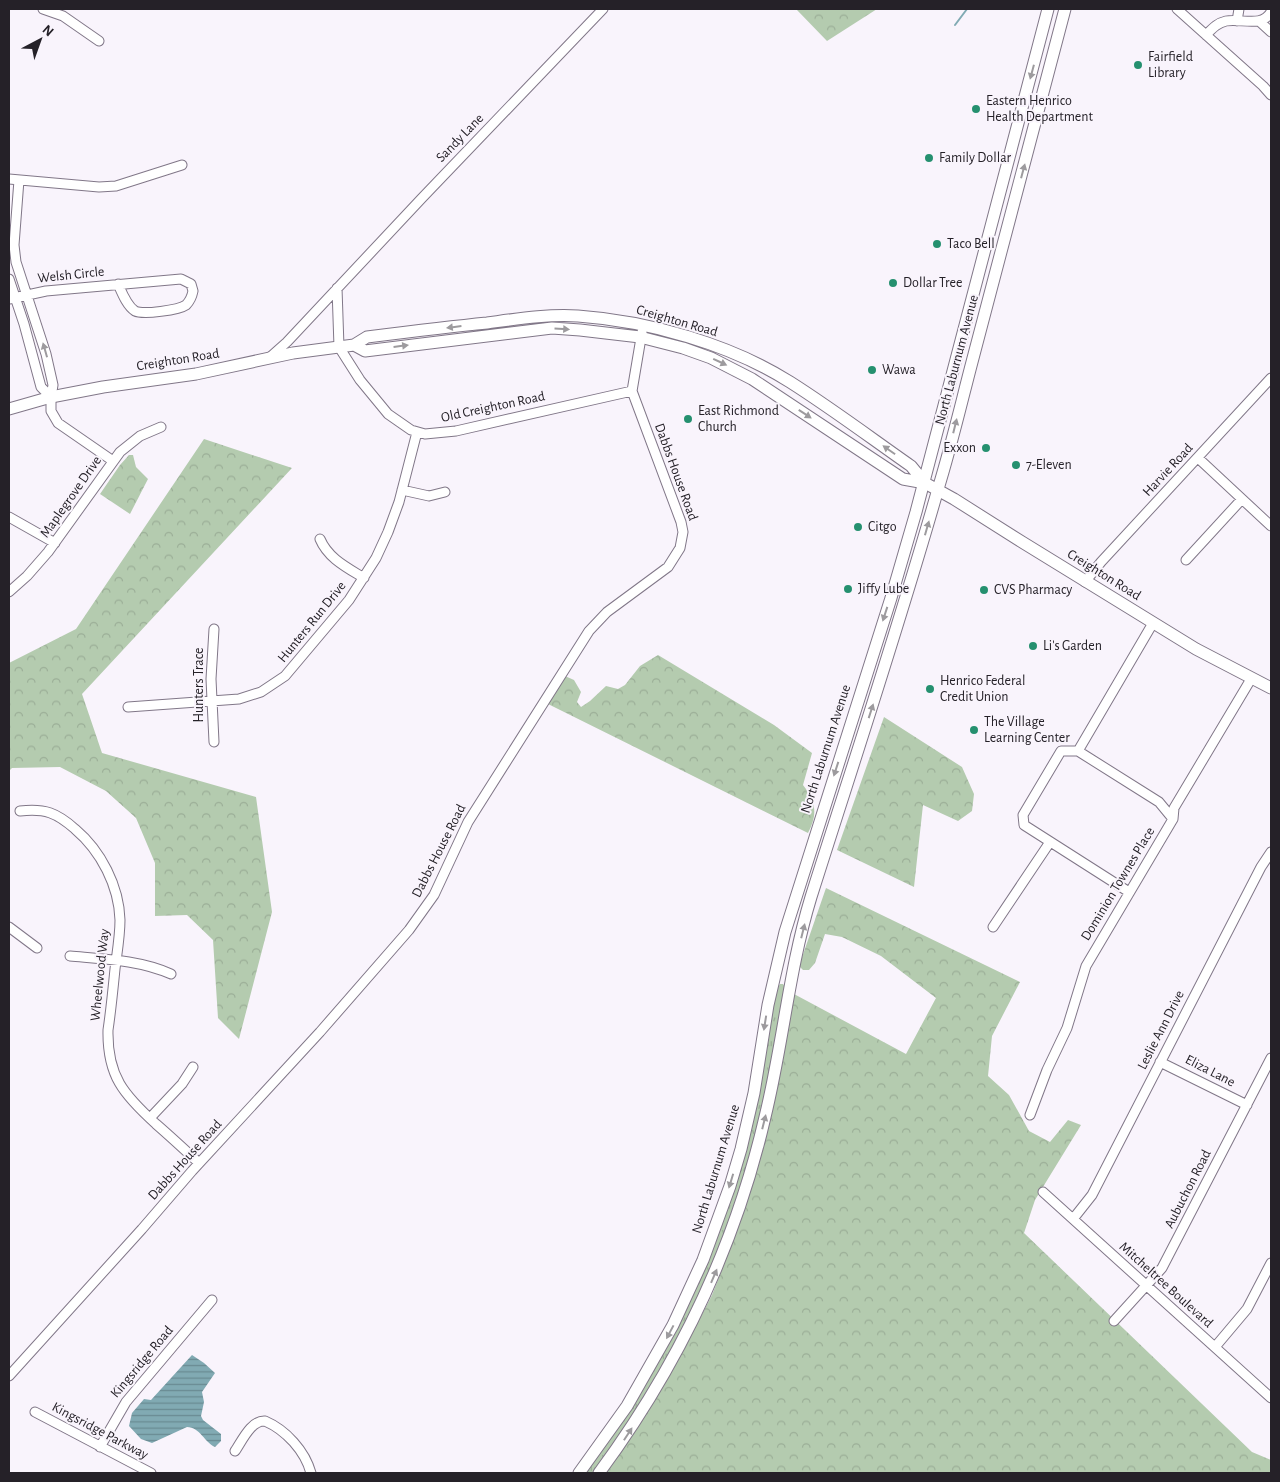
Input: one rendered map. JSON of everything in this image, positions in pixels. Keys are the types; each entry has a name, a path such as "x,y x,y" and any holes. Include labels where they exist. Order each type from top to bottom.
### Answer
{"main road":[{"name":"North Laburnum Avenue","path":"579,1473 627,1406 670,1332 703,1260 727,1194 741,1149 754,1092 768,1005 785,932 891,598 924,483 1048,9"},
{"name":"North Laburnum Avenue","path":"599,1473 644,1408 689,1329 720,1260 743,1198 766,1114 787,1000 810,900 901,617 938,490 1065,9"},
{"name":"Creighton Road","path":"9,409 51,397 127,383 196,374 293,353 354,345 367,337 535,317 577,316 644,325 728,351 774,373 911,466 924,483"},
{"name":"Creighton Road","path":"354,345 365,351 552,328 640,337 690,351 731,368 770,391 903,480 924,483 938,490 1153,623 1251,679 1271,688"}],"street":[{"path":"43,9 68,19 99,41"},
{"name":"Sandy Lane","path":"267,360 287,342 603,9"},
{"path":"1177,9 1271,95"},
{"path":"1237,21 1239,9"},
{"path":"1206,35 1225,21 1259,21 1271,12"},
{"path":"1259,21 1271,32"},
{"path":"9,179 99,187 116,186 182,166"},
{"path":"19,180 14,245 16,262 46,354 53,385 51,411 58,423 113,462"},
{"path":"9,279 12,298 24,324 41,387 51,397"},
{"name":"Welsh Circle","path":"12,298 46,291 118,284 180,279 191,284 193,291 187,304 180,308 144,313 136,312 131,307 118,284"},
{"path":"337,288 339,347"},
{"name":"Dabbs House Road","path":"9,1376 199,1163 326,1025 409,930 434,895 468,822 589,631 607,612 668,568 680,548 683,532 681,522 632,391 640,337 644,325"},
{"name":"Old Creighton Road","path":"339,347 360,380 388,414 398,422 417,432 441,433 632,391"},
{"name":"Harvie Road","path":"1086,582 1100,562 1271,378"},
{"name":"Maplegrove Drive","path":"9,592 27,576 55,543 120,452 134,440 151,430 161,427"},
{"name":"Hunters Run Drive","path":"128,707 212,702 246,697 261,692 279,681 300,660 349,600 383,544 402,490 417,432"},
{"path":"1198,458 1271,526"},
{"path":"402,490 429,496 445,492"},
{"path":"1186,560 1242,499"},
{"path":"9,517 55,543"},
{"path":"320,538 332,558 364,578"},
{"path":"1078,751 1153,623"},
{"name":"Hunters Trace","path":"214,629 212,645 214,742"},
{"name":"Dominion Townes Place","path":"1030,1115 1047,1070 1067,1028 1086,966 1173,819 1174,808 1251,679"},
{"path":"1129,892 1024,826 1023,815 1061,751 1078,751 1159,802 1173,819"},
{"name":"Wheelwood Way","path":"20,811 40,810 53,814 81,834 96,852 110,878 116,897 120,922 108,1030 110,1060 126,1095 199,1163"},
{"path":"993,927 1050,842"},
{"name":"Leslie Ann Drive","path":"1073,1219 1092,1195 1261,867 1271,852"},
{"path":"9,930 37,948"},
{"path":"70,956 116,960 157,968 171,974"},
{"name":"Aubuchon Road","path":"1114,1321 1162,1268 1271,1058"},
{"name":"Eliza Lane","path":"1160,1062 1247,1105"},
{"path":"150,1118 182,1084 193,1067"},
{"name":"Mitcheltree Boulevard","path":"1043,1192 1271,1398"},
{"path":"1214,1347 1247,1309 1270,1266"},
{"name":"Kingsridge Road","path":"100,1447 126,1402 212,1300"},
{"name":"Kingsridge Parkway","path":"35,1412 151,1473"},
{"path":"235,1451 254,1425 260,1420 265,1421 295,1443 306,1460 311,1473"}],"green space":[{"path":"796,9 877,9 827,41"},
{"path":"204,439 292,468 82,694 102,753 256,797 272,912 239,1039 218,1018 213,940 187,915 155,916 155,863 136,818 106,791 60,767 12,768 9,771 9,663 76,629"},
{"path":"129,455 133,455 136,467 148,479 130,514 100,494"},
{"path":"658,655 774,725 812,753 803,785 811,797 814,808 813,820 808,833 548,704 565,676 574,680 581,692 577,702 581,707 606,686 618,689 625,685 640,666"},
{"path":"884,717 962,767 974,794 972,811 958,821 923,805 914,887 837,850"},
{"path":"826,888 1020,982 992,1036 988,1076 1009,1095 1029,1131 1050,1142 1068,1120 1081,1125 1035,1200 1024,1233 1252,1452 1271,1460 1271,1473 605,1473 647,1413 684,1349 712,1295 753,1183 794,994 906,1054 936,998 881,956 842,937 825,934 815,963 809,970 803,970 799,966"},
{"path":"780,984 783,984 785,987 760,1123 744,1182 707,1283 660,1374 594,1473 583,1473 615,1429 716,1235 777,989"}],"water":[{"path":"192,1355 215,1373 202,1392 204,1402 201,1416 203,1420 221,1434 221,1441 215,1447 195,1429 187,1427 152,1443 141,1439 129,1426 132,1413 144,1399 151,1400"}],"waterway":[{"path":"955,25 967,9"}],"place":[{"name":"Fairfield Library","path":"1138,65"},
{"name":"Eastern Henrico Health Department","path":"976,109"},
{"name":"Family Dollar","path":"929,158"},
{"name":"Taco Bell","path":"937,244"},
{"name":"Dollar Tree","path":"893,283"},
{"name":"Wawa","path":"872,370"},
{"name":"East Richmond Church","path":"688,419"},
{"name":"Exxon","path":"986,448"},
{"name":"7-Eleven","path":"1016,465"},
{"name":"Citgo","path":"858,527"},
{"name":"Jiffy Lube","path":"848,589"},
{"name":"CVS Pharmacy","path":"984,590"},
{"name":"Li's Garden","path":"1033,646"},
{"name":"Henrico Federal Credit Union","path":"930,689"},
{"name":"The Village Learning Center","path":"974,730"}]}
